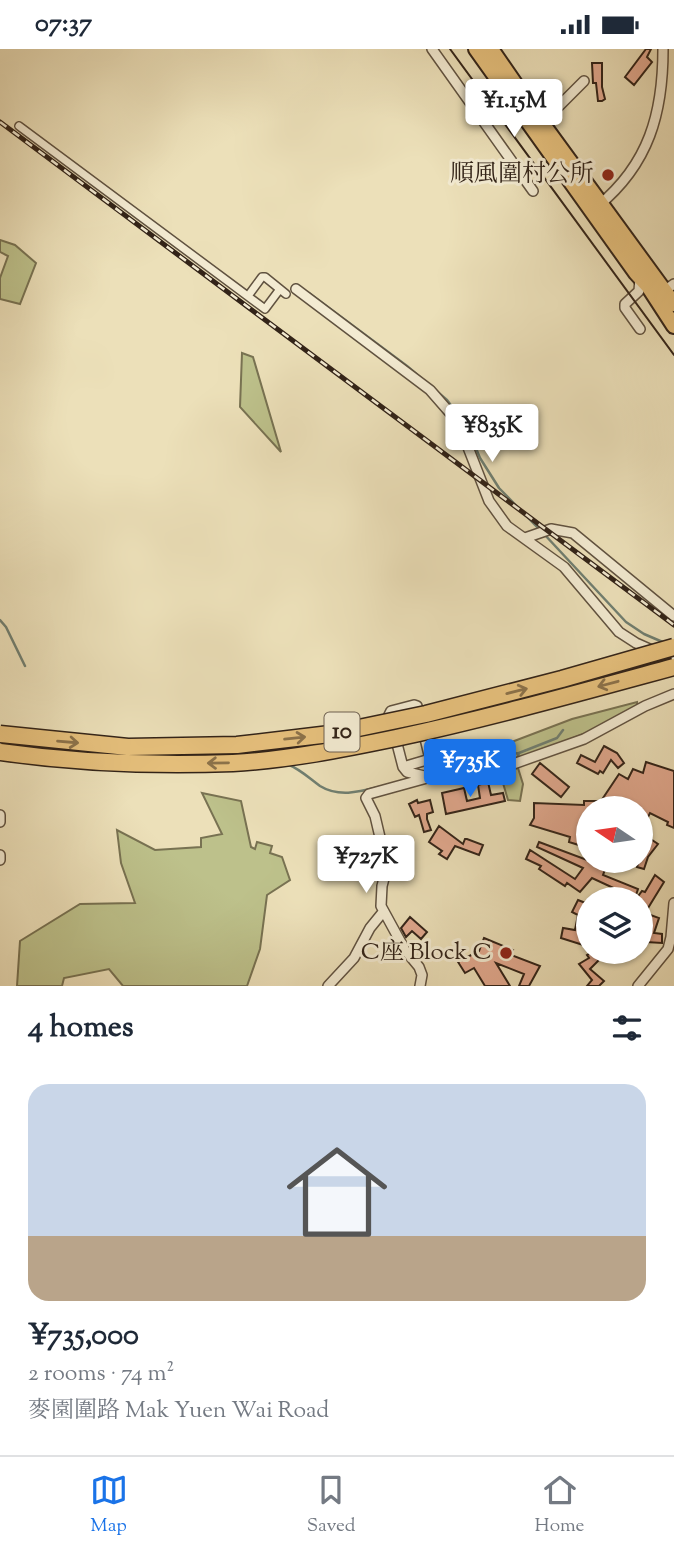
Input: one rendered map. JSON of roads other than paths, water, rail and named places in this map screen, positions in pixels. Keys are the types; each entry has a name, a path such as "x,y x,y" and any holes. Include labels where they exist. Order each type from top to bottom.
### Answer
{"highway":[{"name":"10","path":"0,734 128,747 237,745 330,734 426,714 674,647"},
{"name":"10","path":"0,752 56,760 128,765 235,762 336,751 481,718 674,667"}],"main road":[{"path":"476,49 654,288 674,303"},
{"path":"491,49 597,209 654,288 674,326"}],"street":[{"path":"432,49 533,191"},
{"path":"597,209 639,160 652,135 663,73 663,49"},
{"path":"542,123 584,81"},
{"path":"19,126 265,309 283,291 262,277 248,296"},
{"path":"640,329 625,304 654,288"},
{"path":"296,289 430,390 450,414 464,437 489,501 508,526 564,567 620,632 636,643 674,660"},
{"path":"525,538 551,529 573,533 674,616"},
{"path":"403,767 430,759 417,706 391,711 389,716 403,767 407,772 448,779 524,761 584,739 645,706 674,694"},
{"path":"420,986 422,975 419,967 405,950 383,912 380,897 387,867 376,816 366,801 366,796 429,777"},
{"path":"0,815 0,823"},
{"path":"638,986 668,949 674,903"},
{"path":"328,986 354,958 374,921 383,912"}],"waterway":[{"path":"309,293 407,366 447,400 467,427 480,458 499,488 540,530"},
{"path":"544,534 626,622 665,643"},
{"path":"0,620 25,666"},
{"path":"517,759 519,753 557,738 563,730"},
{"path":"430,774 519,753"},
{"path":"287,764 320,786 336,792 353,792 387,785"},
{"path":"511,779 515,766"}],"tram line":[{"path":"450,49 674,355"}],"railway":[{"path":"0,122 674,625"}],"place":[{"name":"順風圍村公所","path":"608,175"},
{"name":"C座 Block C","path":"506,953"}]}
